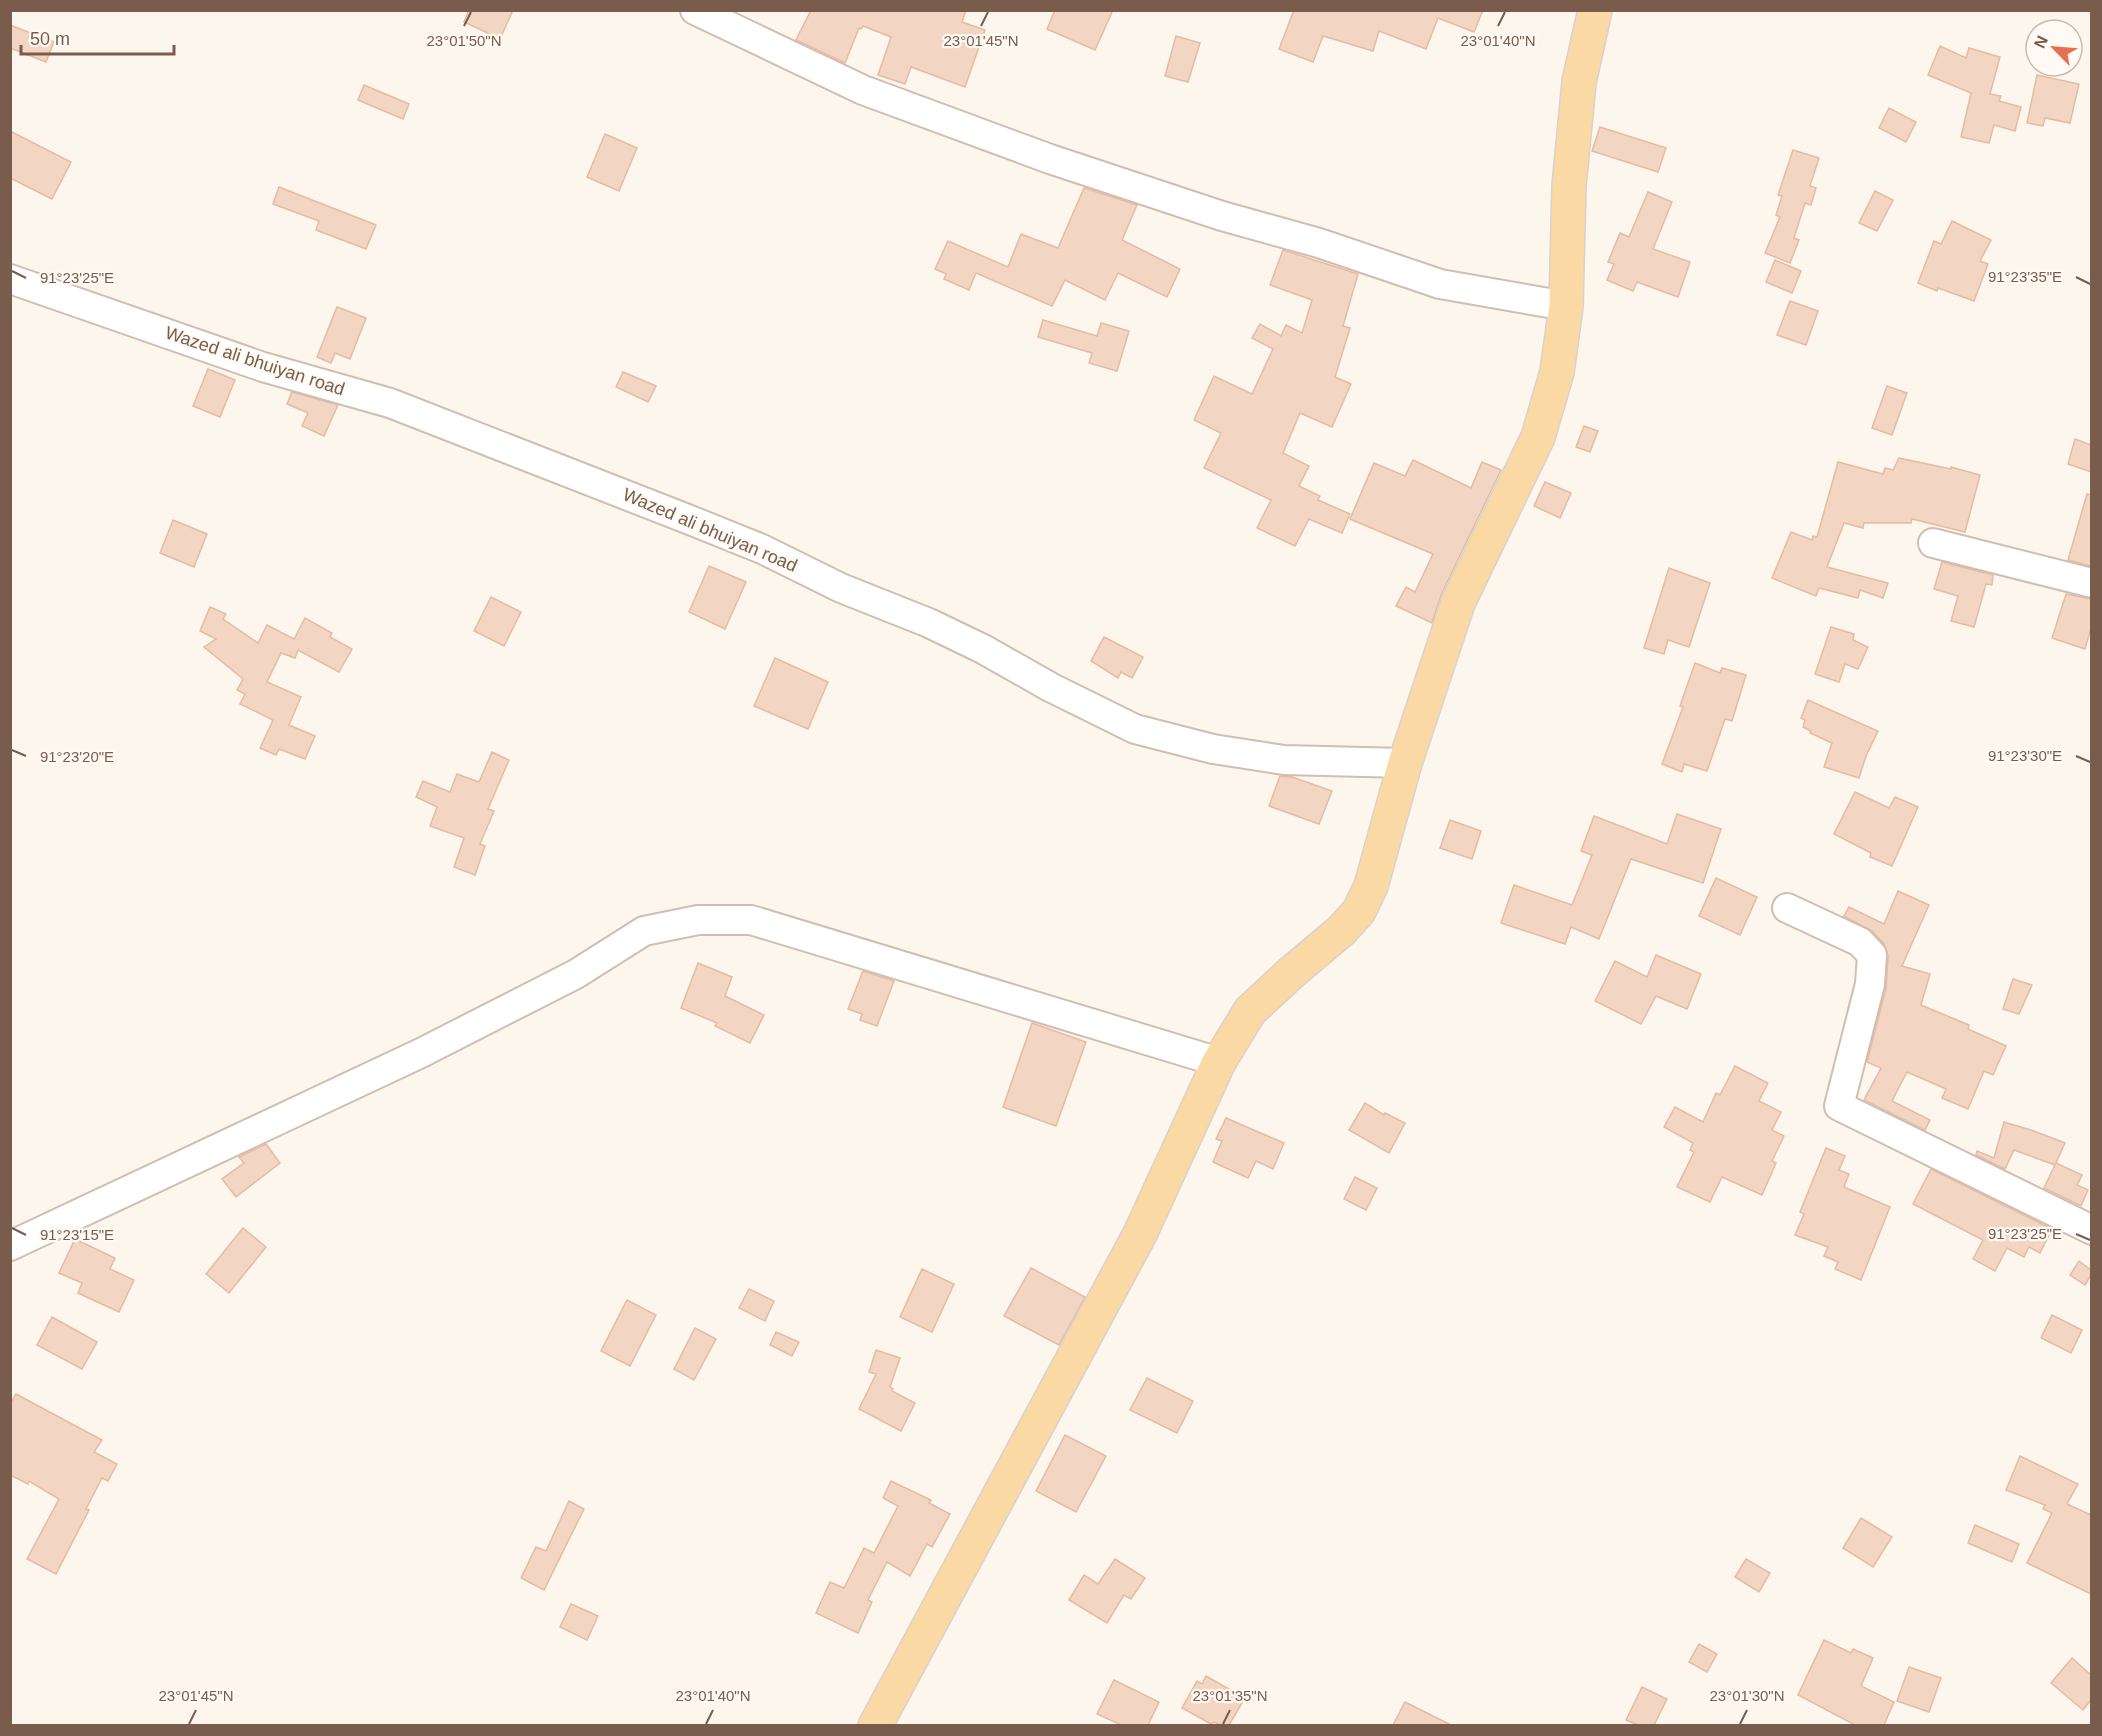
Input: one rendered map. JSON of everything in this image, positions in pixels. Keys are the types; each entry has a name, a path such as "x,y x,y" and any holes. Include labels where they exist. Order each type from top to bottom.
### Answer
{"main road":[{"path":"875,1725 1140,1234 1219,1062 1250,1011 1342,930 1359,911 1371,886 1406,763 1458,603 1538,437 1557,372 1566,306 1569,186 1579,82 1595,10"}],"street":[{"path":"695,10 863,90 1050,159 1222,216 1319,243 1440,284 1566,306"},
{"name":"Wazed ali bhuiyan road","path":"10,279 263,367 390,403 690,520 762,549 842,588 929,623 1135,729 1213,749 1284,760 1406,763"},
{"path":"1933,543 2091,583"},
{"path":"1787,908 1860,942 1872,955 1870,984 1839,1106 2091,1230"},
{"path":"10,1246 421,1053 576,974 644,931 698,920 751,920 1219,1062"}],"building":[{"path":"469,10 513,10 500,39 464,22"},
{"path":"811,10 966,10 962,22 985,30 965,87 911,67 905,84 878,75 891,37 863,26 859,28 845,63 796,40"},
{"path":"1055,10 1113,10 1095,50 1047,29"},
{"path":"1294,10 1483,10 1474,32 1438,18 1426,49 1379,31 1373,51 1323,36 1313,62 1279,49"},
{"path":"10,25 54,42 46,62 10,48"},
{"path":"1176,36 1200,43 1188,82 1165,76"},
{"path":"1940,46 1966,58 1969,48 2000,57 1990,94 2001,96 1999,101 2021,107 2015,131 1994,125 1989,143 1961,137 1971,93 1928,75"},
{"path":"2036,78 2051,78 2079,84 2070,123 2045,118 2043,126 2027,123"},
{"path":"364,85 409,104 403,119 358,100"},
{"path":"1889,108 1916,122 1906,142 1879,128"},
{"path":"1600,127 1666,148 1658,172 1592,151"},
{"path":"10,131 71,162 52,199 10,178"},
{"path":"605,134 637,148 619,191 587,177"},
{"path":"1793,150 1819,158 1810,186 1816,188 1811,205 1805,203 1794,238 1799,240 1790,263 1765,253 1780,217 1776,215 1782,196 1778,195"},
{"path":"279,187 376,225 366,249 316,230 319,221 273,204"},
{"path":"1084,188 1137,205 1122,240 1180,269 1167,297 1118,273 1105,300 1065,280 1052,306 976,273 969,290 944,279 946,274 935,269 948,241 1008,267 1021,234 1058,248"},
{"path":"1875,191 1893,200 1877,231 1859,223"},
{"path":"1648,192 1672,202 1653,249 1690,262 1678,297 1637,282 1633,291 1607,280 1614,264 1608,262 1620,233 1629,237"},
{"path":"1952,221 1991,240 1980,261 1988,264 1974,301 1938,288 1937,291 1918,283 1934,241 1941,244"},
{"path":"1283,250 1358,274 1343,326 1350,328 1335,377 1351,384 1332,427 1300,413 1283,453 1309,466 1299,486 1320,496 1318,500 1350,514 1342,533 1309,519 1295,546 1257,528 1271,500 1204,468 1221,433 1194,420 1214,376 1252,394 1273,349 1252,338 1260,324 1281,336 1286,325 1302,333 1312,300 1270,285"},
{"path":"1775,260 1801,271 1792,293 1766,282"},
{"path":"1790,301 1818,311 1806,345 1777,335"},
{"path":"337,307 366,318 350,359 335,353 331,363 317,357"},
{"path":"1043,320 1097,336 1101,323 1129,331 1117,371 1089,363 1092,353 1038,337"},
{"path":"208,369 235,380 220,417 193,406"},
{"path":"623,372 656,386 648,402 616,387"},
{"path":"1887,386 1907,393 1892,435 1872,428"},
{"path":"292,392 338,405 324,436 302,426 308,413 287,404"},
{"path":"1584,426 1598,431 1590,452 1576,447"},
{"path":"2075,439 2091,445 2091,472 2068,464"},
{"path":"1899,458 1951,469 1951,467 1980,475 1965,532 1912,519 1911,523 1864,523 1863,528 1844,523 1827,567 1888,583 1883,598 1860,590 1858,598 1819,588 1816,596 1772,578 1791,532 1812,540 1813,536 1817,537 1838,462 1883,474 1885,468 1893,470"},
{"path":"1413,460 1471,488 1482,462 1501,470 1441,595 1432,623 1396,606 1406,587 1415,592 1433,554 1350,519 1374,463 1405,476"},
{"path":"1545,482 1571,493 1560,518 1534,506"},
{"path":"2087,494 2091,495 2091,566 2068,560"},
{"path":"173,520 207,534 194,567 160,553"},
{"path":"1942,562 1993,575 1992,585 1986,584 1974,627 1951,621 1958,596 1934,589"},
{"path":"709,566 746,582 725,629 689,612"},
{"path":"1669,568 1710,583 1689,647 1668,640 1664,654 1644,648"},
{"path":"2066,594 2091,599 2091,628 2085,649 2052,638"},
{"path":"491,597 521,612 504,646 474,631"},
{"path":"210,607 226,614 223,619 258,643 267,625 294,639 305,618 332,633 330,637 352,649 339,672 298,650 295,658 281,653 267,682 301,697 289,725 315,736 305,759 279,749 276,755 260,748 273,720 240,704 245,694 237,690 243,679 204,647 216,639 200,631"},
{"path":"1831,627 1854,634 1853,640 1868,647 1858,669 1845,664 1839,682 1815,674"},
{"path":"1104,637 1143,657 1132,678 1121,672 1118,678 1091,661"},
{"path":"775,658 828,682 808,729 754,706"},
{"path":"1695,663 1720,673 1722,668 1746,675 1732,721 1725,719 1707,771 1684,764 1682,772 1662,764 1683,707 1680,706"},
{"path":"1808,700 1878,731 1859,778 1824,767 1832,743 1810,733 1811,731 1803,727 1805,720 1801,718"},
{"path":"492,752 509,760 488,809 494,811 480,844 485,846 475,875 454,867 464,838 430,826 437,807 416,797 423,781 450,792 457,774 479,782"},
{"path":"1280,776 1292,777 1332,791 1319,824 1269,806"},
{"path":"1855,792 1889,808 1895,797 1918,807 1892,866 1870,857 1871,853 1834,834"},
{"path":"1677,814 1721,829 1703,883 1631,859 1599,939 1571,927 1565,944 1501,923 1514,885 1572,905 1592,855 1581,851 1594,816 1667,844"},
{"path":"1450,820 1481,831 1472,859 1440,848"},
{"path":"1716,878 1757,897 1740,935 1699,916"},
{"path":"1898,891 1929,905 1902,966 1930,974 1921,1005 1969,1025 1968,1029 2006,1046 1993,1075 1984,1071 1968,1109 1942,1098 1946,1089 1907,1072 1892,1101 1930,1120 1925,1130 1864,1100 1881,1068 1867,1062 1886,988 1888,956 1884,944 1872,931 1844,916 1849,907 1884,924"},
{"path":"1656,955 1701,974 1687,1009 1656,996 1641,1024 1595,1001 1615,961 1647,977"},
{"path":"698,963 732,977 725,996 764,1015 750,1043 715,1026 717,1023 681,1008"},
{"path":"863,971 894,981 877,1026 860,1020 862,1014 848,1009"},
{"path":"2013,979 2032,985 2019,1014 2003,1009"},
{"path":"1032,1023 1086,1042 1056,1126 1003,1107"},
{"path":"1735,1066 1768,1083 1759,1101 1781,1112 1772,1130 1784,1136 1772,1161 1776,1163 1762,1195 1722,1177 1710,1202 1677,1187 1694,1152 1690,1150 1693,1143 1664,1127 1675,1107 1703,1122 1716,1093 1720,1095"},
{"path":"1365,1103 1384,1115 1385,1113 1405,1123 1389,1153 1349,1130"},
{"path":"1226,1118 1284,1143 1273,1169 1256,1161 1248,1178 1213,1162 1222,1141 1216,1139"},
{"path":"2004,1122 2065,1143 2056,1163 2082,1175 2077,1185 2088,1190 2081,1206 2044,1188 2055,1165 2014,1150 2005,1169 1976,1155 1977,1151 1994,1158"},
{"path":"266,1144 280,1163 236,1197 222,1179 244,1163 239,1157"},
{"path":"1826,1148 1845,1156 1839,1170 1849,1174 1844,1187 1890,1207 1861,1280 1835,1269 1838,1262 1824,1256 1828,1247 1795,1235 1804,1214 1800,1212"},
{"path":"1931,1169 2052,1229 2040,1253 2029,1247 2024,1257 2007,1248 1995,1271 1973,1259 1983,1240 1913,1204"},
{"path":"1355,1177 1377,1188 1366,1210 1344,1199"},
{"path":"243,1228 266,1247 229,1293 206,1274"},
{"path":"75,1239 115,1258 110,1269 134,1280 119,1312 78,1293 82,1283 59,1273"},
{"path":"2079,1261 2091,1270 2091,1275 2085,1285 2070,1275"},
{"path":"1031,1268 1085,1297 1059,1345 1004,1316"},
{"path":"922,1269 954,1284 932,1332 900,1317"},
{"path":"749,1289 774,1301 765,1321 739,1308"},
{"path":"627,1300 656,1315 630,1366 601,1351"},
{"path":"2052,1315 2082,1330 2071,1353 2041,1338"},
{"path":"52,1317 97,1342 82,1369 37,1345"},
{"path":"695,1328 716,1339 694,1380 674,1369"},
{"path":"776,1332 799,1342 792,1356 770,1345"},
{"path":"876,1350 900,1358 890,1387 892,1391 915,1403 901,1431 859,1409 876,1374 869,1372"},
{"path":"1147,1378 1193,1401 1177,1433 1130,1410"},
{"path":"16,1394 102,1440 94,1452 117,1464 108,1481 102,1478 86,1509 89,1510 56,1574 27,1559 59,1499 29,1481 28,1484 10,1475 10,1404"},
{"path":"1065,1435 1106,1456 1076,1512 1036,1491"},
{"path":"2020,1456 2078,1484 2067,1504 2091,1515 2091,1594 2027,1563 2052,1513 2043,1509 2045,1505 2006,1490"},
{"path":"891,1481 931,1500 929,1503 950,1514 932,1547 927,1544 910,1576 887,1562 868,1600 872,1602 858,1633 816,1613 830,1582 844,1588 864,1548 874,1553 898,1506 883,1498"},
{"path":"569,1501 584,1509 544,1590 521,1578 536,1547 546,1551"},
{"path":"1861,1518 1892,1537 1873,1567 1843,1548"},
{"path":"1975,1525 2019,1544 2012,1562 1968,1543"},
{"path":"1115,1559 1145,1578 1131,1599 1124,1595 1107,1623 1069,1600 1084,1575 1098,1584"},
{"path":"1746,1559 1770,1573 1759,1592 1735,1577"},
{"path":"571,1604 598,1616 587,1640 560,1627"},
{"path":"1824,1640 1851,1653 1853,1649 1873,1658 1861,1686 1894,1702 1884,1725 1855,1725 1798,1695"},
{"path":"1699,1644 1717,1654 1707,1672 1689,1662"},
{"path":"2072,1658 2091,1675 2091,1700 2083,1710 2051,1683"},
{"path":"1909,1667 1941,1678 1929,1712 1897,1701"},
{"path":"1206,1676 1245,1698 1229,1725 1214,1722 1211,1724 1182,1708 1197,1681 1202,1684"},
{"path":"1114,1680 1159,1702 1148,1725 1121,1725 1097,1714"},
{"path":"1642,1687 1667,1699 1654,1725 1638,1725 1626,1720"},
{"path":"1405,1702 1451,1725 1393,1725"}]}
